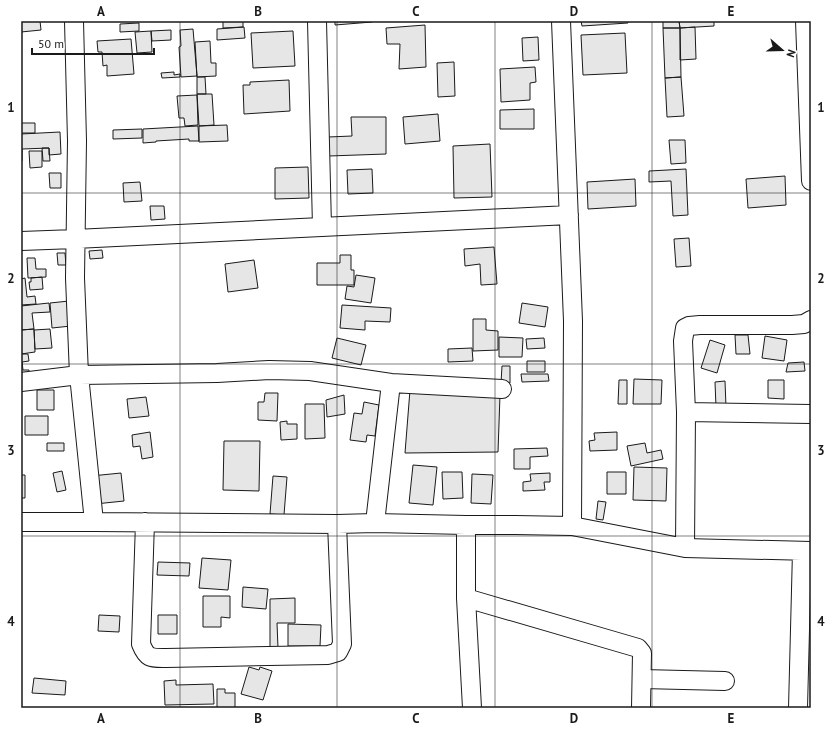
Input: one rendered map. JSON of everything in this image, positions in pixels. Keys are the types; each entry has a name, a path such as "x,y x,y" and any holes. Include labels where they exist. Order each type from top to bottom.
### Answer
{"street":[{"path":"74,21 77,141 75,278 79,376 94,522"},
{"path":"318,21 322,227"},
{"path":"561,21 573,321 572,526"},
{"path":"805,21 811,26"},
{"path":"805,21 811,181"},
{"path":"21,241 569,214"},
{"path":"685,548 686,412 683,341 685,328 700,325 792,325 804,324 811,320"},
{"path":"21,382 79,376 217,373 269,370 310,371 391,383 502,389"},
{"path":"375,523 391,383"},
{"path":"686,412 811,414"},
{"path":"21,522 515,524 572,526 685,548 807,551 798,708"},
{"path":"144,522 141,644 145,654 151,658 328,655 338,652 342,644 337,524"},
{"path":"466,525 466,598 472,708"},
{"path":"466,598 638,648 642,653 641,708"},
{"path":"642,679 725,681"}],"building":[{"path":"21,21 40,21 41,30 21,32"},
{"path":"223,21 243,21 243,27 223,28"},
{"path":"335,21 372,21 372,22 335,25"},
{"path":"581,21 628,21 628,23 582,26"},
{"path":"663,21 679,21 680,28 663,28"},
{"path":"679,21 714,21 714,26 680,28"},
{"path":"139,23 139,31 120,32 120,24"},
{"path":"425,25 426,67 399,69 400,44 387,44 386,28"},
{"path":"244,27 245,38 217,40 217,29"},
{"path":"695,27 696,59 680,60 680,28"},
{"path":"663,28 680,28 681,77 665,78"},
{"path":"193,29 197,76 181,77 179,47 181,46 180,30"},
{"path":"171,30 171,40 152,41 151,31"},
{"path":"151,31 152,52 137,53 135,32"},
{"path":"293,31 295,66 253,68 251,33"},
{"path":"625,33 627,73 583,75 581,35"},
{"path":"538,37 539,60 523,61 522,38"},
{"path":"131,39 134,74 107,76 107,65 103,66 102,52 98,52 97,41"},
{"path":"210,41 211,63 216,63 216,76 197,77 195,42"},
{"path":"454,62 455,96 438,97 437,63"},
{"path":"535,67 536,82 530,83 530,100 501,102 500,69"},
{"path":"174,72 174,75 180,74 180,77 162,78 161,73"},
{"path":"197,77 205,77 206,94 197,94"},
{"path":"681,77 684,116 667,117 665,78"},
{"path":"289,80 290,111 244,114 243,85 250,85 250,82"},
{"path":"197,94 212,94 214,125 199,126"},
{"path":"197,95 198,125 185,126 184,118 179,118 177,96"},
{"path":"534,109 534,129 500,129 500,110"},
{"path":"438,114 440,141 405,144 403,117"},
{"path":"351,117 386,117 386,154 329,156 328,137 352,136"},
{"path":"21,123 35,123 35,133 21,133"},
{"path":"227,125 228,141 199,142 199,126"},
{"path":"198,126 199,141 189,141 189,139 143,143 143,129"},
{"path":"142,129 142,138 113,139 113,130"},
{"path":"60,132 61,154 49,155 49,148 22,149 21,161 21,134"},
{"path":"669,140 685,140 686,163 671,164"},
{"path":"490,144 492,197 454,198 453,146"},
{"path":"42,148 49,148 50,161 43,161"},
{"path":"29,151 42,151 42,167 30,168"},
{"path":"308,167 309,198 275,199 275,168"},
{"path":"372,169 373,193 348,194 347,170"},
{"path":"686,169 688,215 673,216 671,181 649,182 649,171"},
{"path":"49,173 61,173 61,188 50,188"},
{"path":"785,176 786,205 748,208 746,179"},
{"path":"635,179 636,206 588,209 587,182"},
{"path":"140,182 142,201 124,202 123,183"},
{"path":"150,206 164,206 165,219 151,220"},
{"path":"689,238 691,266 676,267 674,239"},
{"path":"494,247 497,284 481,285 480,264 465,266 464,249"},
{"path":"102,250 103,258 90,259 89,251"},
{"path":"57,253 65,253 66,265 58,265"},
{"path":"340,255 351,255 351,270 354,270 354,285 317,285 317,263 340,263"},
{"path":"27,258 35,258 36,269 46,269 46,277 28,278"},
{"path":"254,260 258,288 228,292 225,264"},
{"path":"356,275 375,278 371,303 345,299 347,286 354,287"},
{"path":"42,277 43,289 30,290 29,282 31,282 31,278"},
{"path":"25,278 27,297 35,296 36,304 21,305 21,279"},
{"path":"69,301 71,326 52,328 50,303"},
{"path":"49,303 50,312 32,313 34,329 21,330 21,306"},
{"path":"522,303 548,307 545,327 519,323"},
{"path":"342,305 391,308 390,322 365,321 365,330 340,328"},
{"path":"473,319 486,319 486,330 498,331 498,350 473,351"},
{"path":"34,329 35,352 21,354 21,330"},
{"path":"50,329 52,348 35,349 34,330"},
{"path":"735,335 748,335 750,354 736,354"},
{"path":"765,336 787,340 784,361 762,358"},
{"path":"499,337 523,338 522,357 499,357"},
{"path":"337,338 366,345 361,365 332,358"},
{"path":"544,338 545,348 527,349 526,339"},
{"path":"710,340 725,345 717,373 701,368"},
{"path":"472,348 473,361 448,362 448,349"},
{"path":"21,354 28,354 29,361 22,362 23,370 29,370 29,378 21,378"},
{"path":"527,361 545,361 545,372 527,372"},
{"path":"804,362 805,371 786,372 788,363"},
{"path":"502,366 510,366 510,383 501,383"},
{"path":"521,374 548,374 549,381 522,382"},
{"path":"634,379 662,380 661,404 633,404"},
{"path":"619,380 627,380 627,404 618,404"},
{"path":"768,380 784,380 784,399 768,398"},
{"path":"725,381 726,407 716,407 715,382"},
{"path":"37,390 54,390 54,410 37,410"},
{"path":"410,390 500,395 498,452 405,453"},
{"path":"265,393 278,393 277,421 258,420 258,402 264,402"},
{"path":"344,395 345,414 327,417 326,400"},
{"path":"146,397 149,416 129,418 127,399"},
{"path":"364,402 379,405 375,436 367,435 366,442 350,440 354,413 362,414"},
{"path":"305,404 324,404 325,438 305,439"},
{"path":"25,416 48,416 48,435 25,435"},
{"path":"287,421 287,424 297,424 297,439 281,440 280,422"},
{"path":"150,432 153,457 142,459 140,446 133,447 132,435"},
{"path":"617,432 617,450 590,451 589,441 595,440 594,433"},
{"path":"224,441 260,441 259,491 223,490"},
{"path":"47,443 64,443 64,451 47,451"},
{"path":"645,443 647,453 661,450 663,459 631,466 627,446"},
{"path":"547,448 548,456 530,457 530,469 514,469 514,449"},
{"path":"413,465 437,467 433,505 409,503"},
{"path":"634,467 667,468 666,501 633,500"},
{"path":"62,471 66,490 57,492 53,473"},
{"path":"442,472 462,472 463,498 443,499"},
{"path":"607,472 626,472 626,494 607,494"},
{"path":"121,473 124,501 95,504 91,476"},
{"path":"550,473 550,482 544,482 545,490 523,491 523,482 531,481 530,474"},
{"path":"472,474 493,475 491,504 471,503"},
{"path":"21,475 25,475 25,498 21,498"},
{"path":"273,476 287,477 284,515 270,514"},
{"path":"598,501 606,502 603,520 596,519"},
{"path":"202,558 231,560 228,590 199,588"},
{"path":"158,562 190,563 189,576 157,575"},
{"path":"243,587 268,589 266,609 242,607"},
{"path":"203,596 230,596 230,618 221,617 221,627 203,627"},
{"path":"295,598 295,623 277,623 278,648 270,648 270,599"},
{"path":"99,615 120,616 119,632 98,631"},
{"path":"158,615 177,615 177,634 158,634"},
{"path":"288,624 321,625 320,646 288,646"},
{"path":"249,667 259,670 260,667 272,671 263,700 241,694"},
{"path":"34,678 66,681 65,695 32,693"},
{"path":"176,680 176,685 213,684 214,704 165,705 164,681"},
{"path":"217,689 225,689 225,693 235,693 235,708 217,708"}]}
